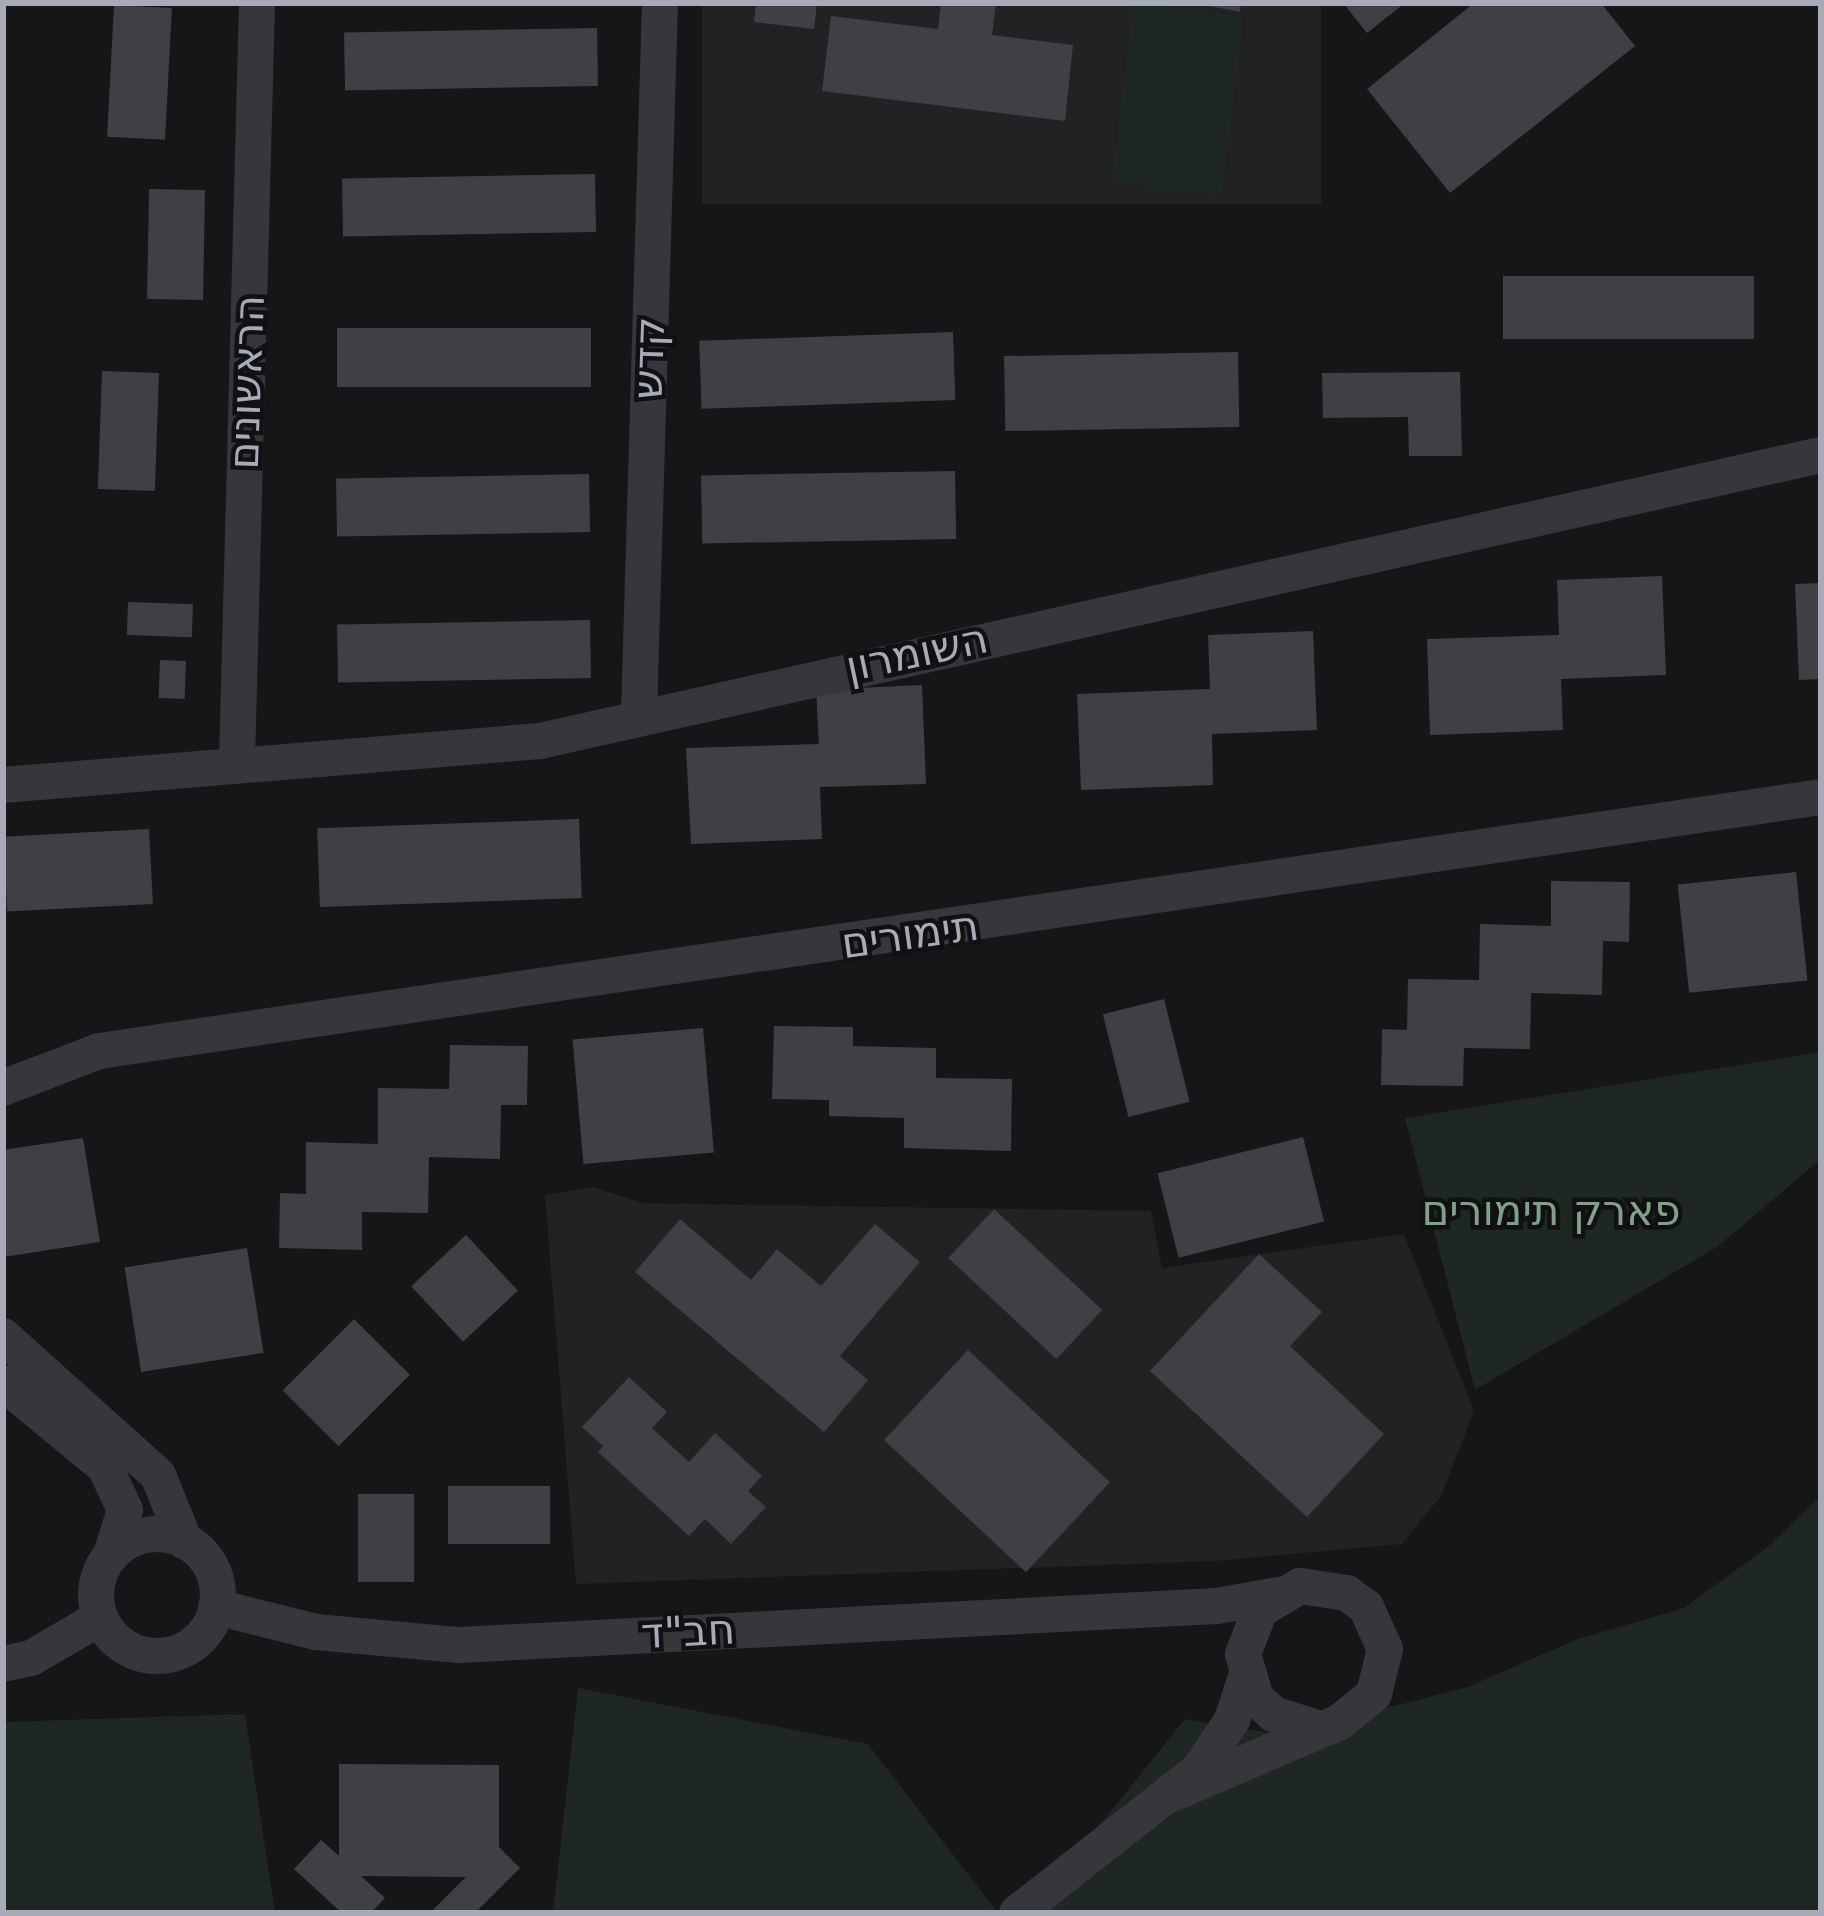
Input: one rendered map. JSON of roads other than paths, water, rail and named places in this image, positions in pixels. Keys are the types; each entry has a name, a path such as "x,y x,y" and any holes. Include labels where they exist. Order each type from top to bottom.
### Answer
{"street":[{"name":"הראשונים","path":"237,761 257,3"},
{"name":"קדש","path":"639,714 660,3"},
{"name":"השומרון","path":"3,784 237,761 540,741 639,714 1821,455"},
{"name":"תימורים","path":"3,1088 99,1051 1821,797"},
{"path":"3,1336 158,1475 185,1542 215,1576 217,1607 209,1628 174,1654 130,1650 100,1618 96,1585 124,1510 105,1467 3,1383"},
{"path":"111,1555 138,1537 185,1542"},
{"path":"1017,1913 1172,1794 1218,1747 1246,1671 1247,1630 1278,1594 1300,1586 1347,1593 1379,1627 1384,1672 1375,1694 1360,1711 1172,1794"},
{"name":"חב\"ד","path":"217,1607 316,1632 459,1645 1163,1609 1278,1594"},
{"name":"חב\"ד","path":"1163,1609 1221,1638 1246,1671"},
{"path":"3,1664 32,1658 100,1618"},
{"path":"1246,1671 1273,1714 1317,1728"}],"park label":[{"name":"פארק תימורים","path":"1551,1211"}]}
